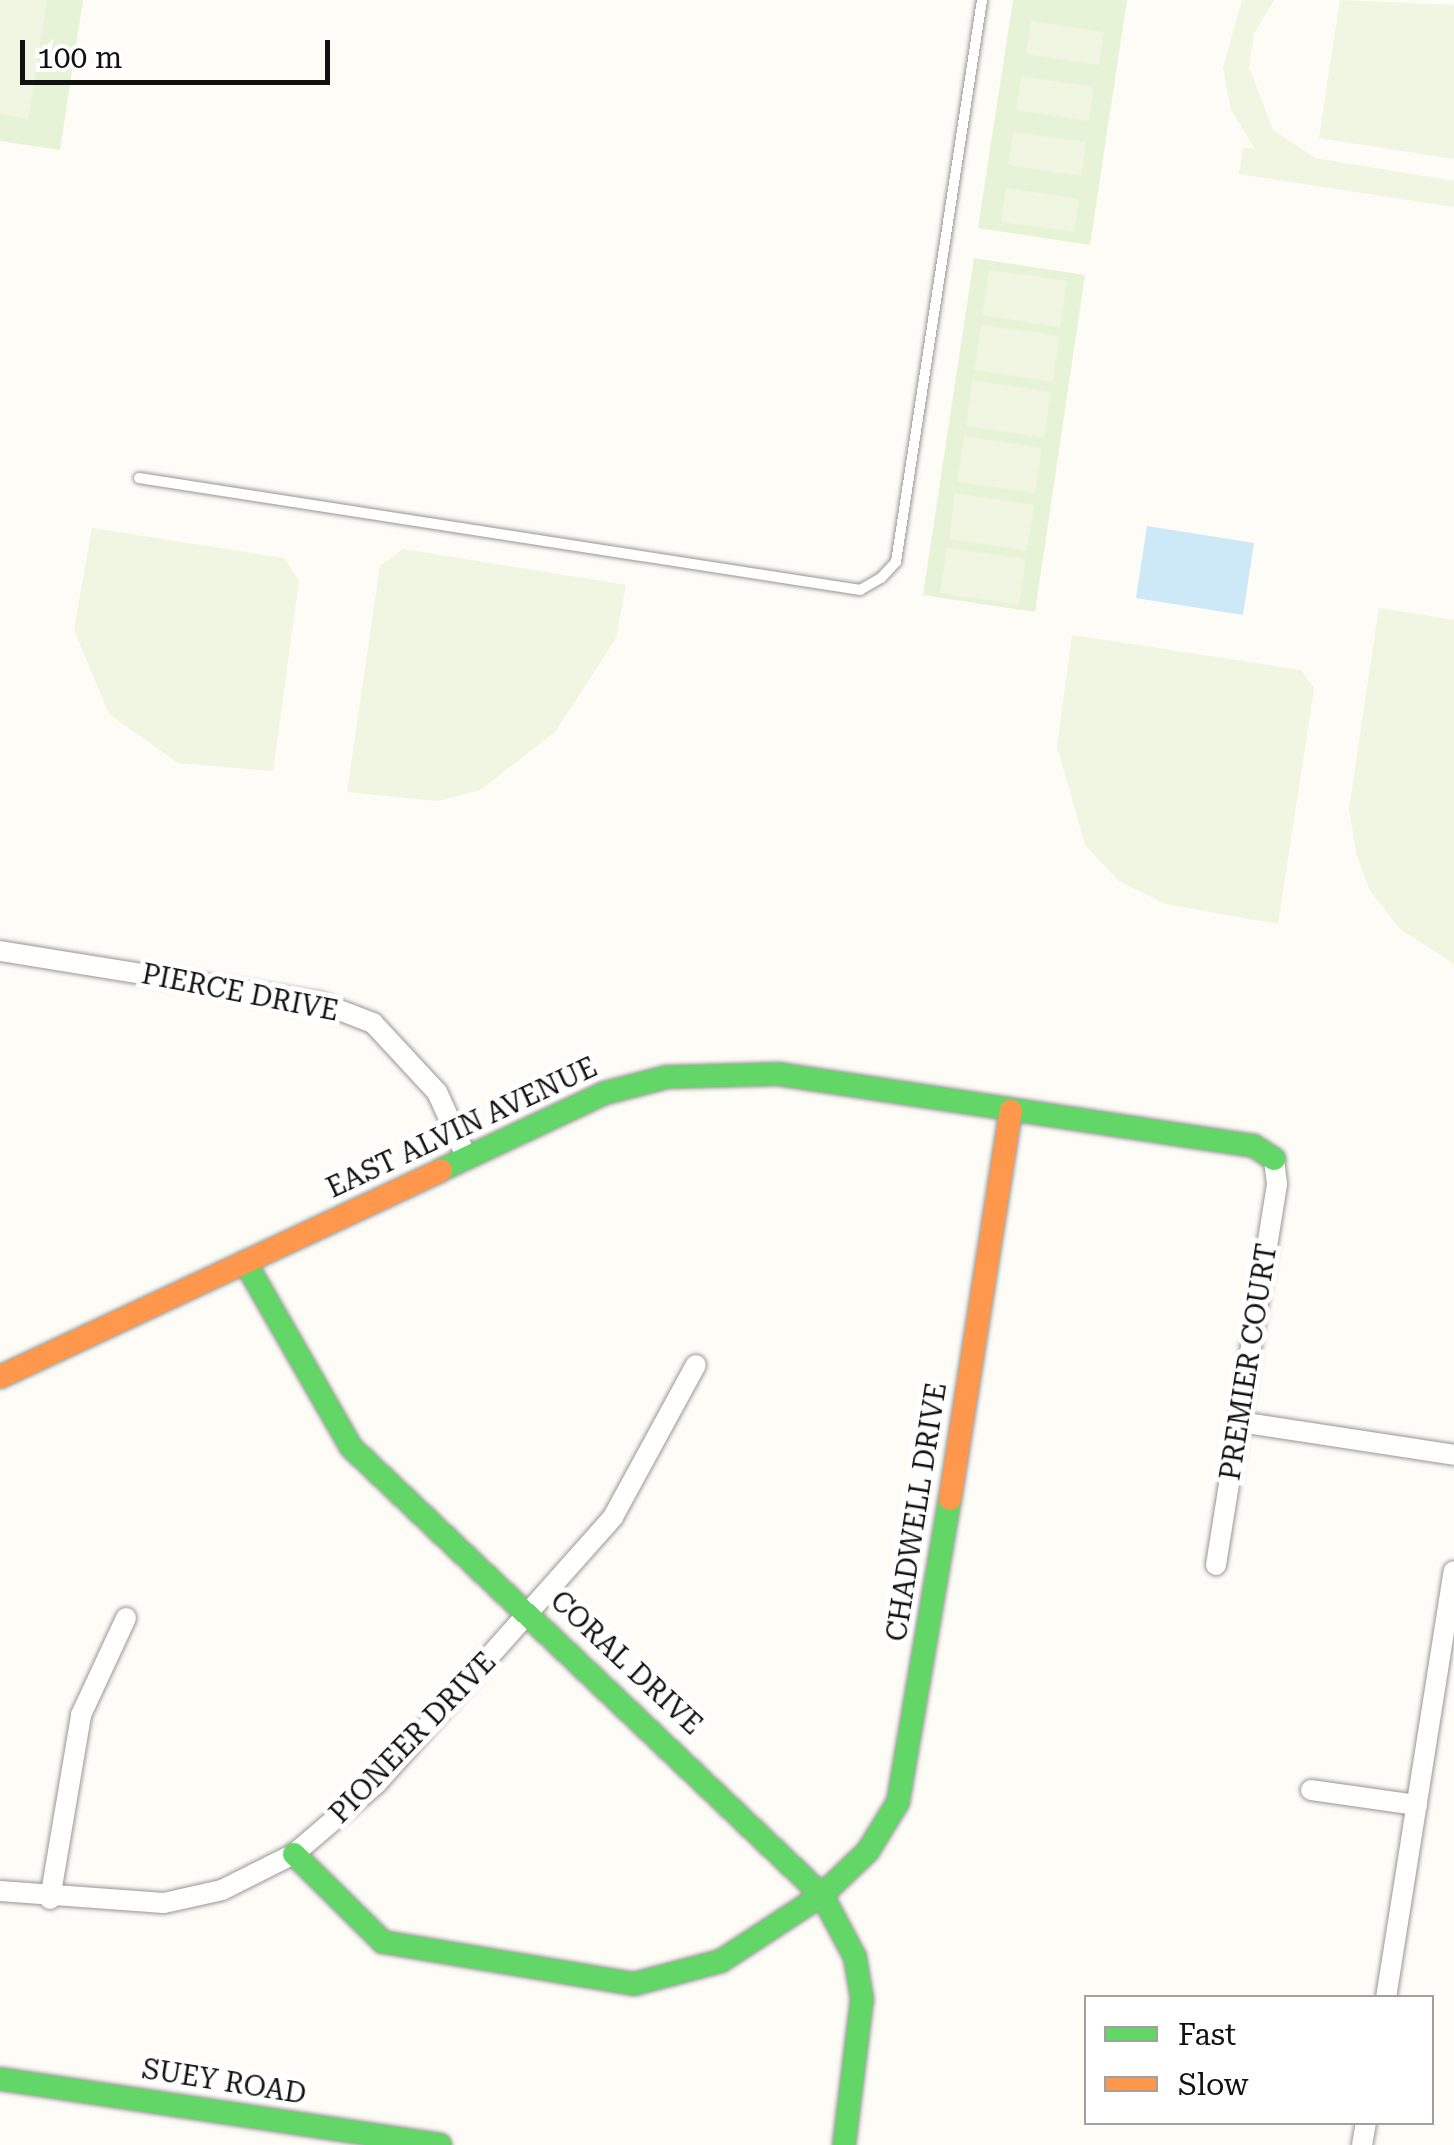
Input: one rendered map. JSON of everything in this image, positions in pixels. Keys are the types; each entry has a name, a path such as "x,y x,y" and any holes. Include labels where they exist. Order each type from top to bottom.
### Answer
{"street":[{"name":"PIERCE DRIVE","path":"0,952 321,1003 373,1023 437,1092 467,1158"},
{"name":"EAST ALVIN AVENUE","path":"2,1369 245,1262 606,1093 718,1072 1254,1146 1274,1159"},
{"name":"CHADWELL DRIVE","path":"294,1854 384,1942 572,1981 661,1982 722,1961 822,1895 880,1836 908,1762 1010,1110"},
{"name":"PREMIER COURT","path":"1216,1565 1274,1159"},
{"name":"CORAL DRIVE","path":"245,1262 351,1447 822,1895 856,1957 862,1999 844,2145"},
{"name":"PIONEER DRIVE","path":"0,1891 50,1899 195,1898 294,1854 376,1783 613,1517 696,1366"},
{"path":"1239,1422 1454,1455"},
{"path":"1386,1995 1454,1571"},
{"path":"50,1899 81,1715 126,1618"},
{"path":"1311,1790 1417,1805"},
{"name":"SUEY ROAD","path":"0,2079 440,2145"}],"lane":[{"path":"139,478 860,590 881,578 896,562 982,0"}],"green space":[{"path":"0,0 83,0 60,150 0,141"},
{"path":"0,0 47,0 28,119 0,114"},
{"path":"1013,0 1127,0 1090,245 978,228"},
{"path":"1242,0 1274,0 1254,34 1249,67 1273,130 1315,158 1454,181 1454,207 1239,174 1243,148 1255,149 1231,110 1223,68"},
{"path":"1340,0 1454,5 1454,159 1319,138"},
{"path":"1031,21 1104,32 1099,65 1026,54"},
{"path":"1021,76 1094,87 1089,121 1016,110"},
{"path":"1013,132 1086,142 1081,176 1008,165"},
{"path":"1006,188 1079,199 1074,232 1001,222"},
{"path":"974,258 1085,275 1035,612 923,595"},
{"path":"989,270 1067,281 1060,327 982,315"},
{"path":"981,325 1059,336 1053,382 974,370"},
{"path":"972,380 1051,392 1044,438 966,426"},
{"path":"964,436 1042,448 1035,493 957,482"},
{"path":"955,493 1034,505 1027,551 949,539"},
{"path":"92,528 284,558 299,580 273,771 178,763 109,714 74,630"},
{"path":"947,548 1026,559 1019,605 940,593"},
{"path":"403,549 626,585 616,638 555,732 480,790 437,801 347,792 380,566"},
{"path":"1379,608 1454,620 1454,964 1400,929 1369,889 1356,852 1349,809"},
{"path":"1072,635 1301,670 1314,688 1278,924 1166,904 1119,881 1085,845 1057,747"}],"water":[{"path":"1147,526 1254,543 1243,615 1136,598"}],"traffic: fast":[{"path":"441,1170 605,1093 667,1077 778,1074 1254,1146 1274,1159"},
{"path":"245,1262 351,1447 822,1895 855,1957 862,1999 844,2145"},
{"path":"294,1854 383,1942 634,1984 721,1961 822,1895 868,1851 898,1802 950,1499"},
{"path":"0,2079 440,2145"}],"traffic: slow":[{"path":"950,1499 1011,1111"},
{"path":"0,1377 441,1170"}]}
